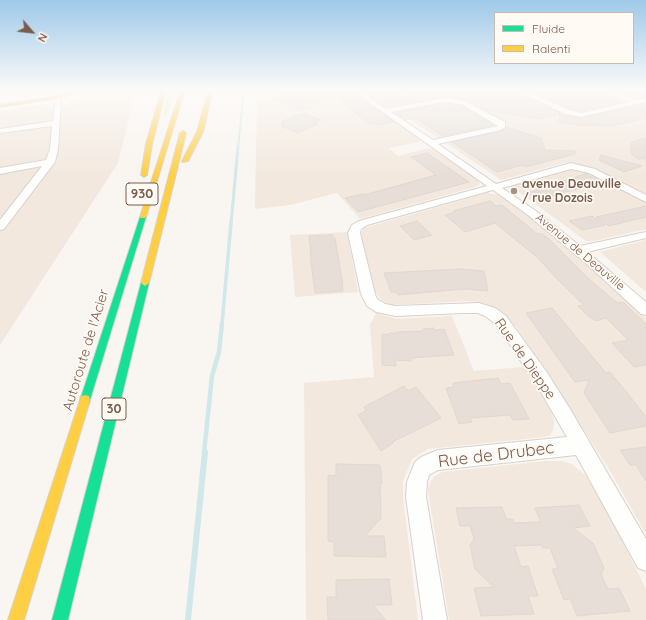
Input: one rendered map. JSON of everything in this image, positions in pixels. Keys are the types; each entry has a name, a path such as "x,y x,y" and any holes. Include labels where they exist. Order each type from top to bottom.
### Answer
{"main road":[{"name":"930","path":"134,244 149,144 156,118"},
{"name":"Autoroute de l'Acier","path":"16,620 174,118"},
{"name":"930","path":"167,198 200,132 204,118"},
{"name":"30","path":"60,620 186,122"}],"street":[{"path":"0,227 50,162 54,149 56,118"},
{"name":"Avenue de Deauville","path":"395,118 495,186 543,221 579,250 646,310"},
{"path":"432,143 501,127 502,124 491,118"},
{"path":"0,131 55,123"},
{"path":"0,171 50,162"},
{"name":"Rue de Dieppe","path":"646,199 592,171 575,166 567,166 359,225 354,233 368,294 376,305 391,311 472,308 485,310 495,315 507,328 542,379 646,560"},
{"path":"579,250 646,235"},
{"name":"Rue de Drubec","path":"435,620 416,497 417,482 422,469 428,464 438,460 581,445"}],"shaded area":[{"path":"0,118 129,118 118,163 0,345"},
{"path":"257,118 390,118 420,140 419,142 389,148 398,156 428,148 433,149 478,179 480,184 475,187 360,219 337,193 290,205 255,209"},
{"path":"408,118 487,118 494,124 490,127 438,138"},
{"path":"498,118 646,118 646,195 597,170 575,164 564,163 501,180 446,143 503,130 507,126 504,121"},
{"path":"572,169 585,171 646,203 646,229 594,241 586,241 511,186"},
{"path":"487,193 500,195 532,219 590,267 646,319 646,534 610,471 557,388 514,325 503,313 494,307 483,303 469,301 390,305 382,301 375,291 361,234 364,228"},
{"path":"347,232 358,292 295,297 290,235"},
{"path":"646,240 646,292 600,252"},
{"path":"376,313 397,319 452,316 474,371 523,367 551,411 554,420 554,429 550,435 544,437 428,449 412,459 403,481 403,497 418,620 306,620 304,383 374,377 370,325"},
{"path":"546,461 561,461 572,464 586,476 614,524 646,589 646,620 449,620 428,490 430,482 435,476 442,472"}],"building":[{"path":"291,118 316,118 321,120 314,123 318,124 298,133 281,126 283,125 281,124 284,123 281,122"},
{"path":"362,118 388,118 394,122 376,125 368,123"},
{"path":"403,118 482,118 494,125 443,136 416,118 406,120"},
{"path":"560,118 646,118 612,126 578,125 559,122"},
{"path":"506,127 541,138 545,150 575,151 575,154 526,167 522,165 497,172 452,142 501,131"},
{"path":"646,138 646,159 638,159 631,154 631,142"},
{"path":"427,153 469,182 358,212 345,198 364,195 436,175 411,157"},
{"path":"601,155 642,166 624,172 599,160"},
{"path":"585,174 601,181 584,188 560,193 539,200 527,193"},
{"path":"490,201 496,206 502,205 536,233 542,234 549,239 589,279 616,302 624,303 646,324 646,365 634,367 612,343 628,340 606,318 596,321 588,316 578,306 584,305 537,257 495,223 465,232 445,215 455,212 453,211"},
{"path":"646,206 646,217 609,226 596,217"},
{"path":"592,216 605,225 582,230 569,221"},
{"path":"417,221 432,235 414,240 400,226"},
{"path":"332,235 333,238 335,238 343,291 315,293 309,236"},
{"path":"460,269 484,271 488,291 464,289 398,295 396,292 391,292 384,273"},
{"path":"552,308 606,373 610,372 632,399 646,417 646,426 610,433 584,393 589,380 575,382 526,313"},
{"path":"433,328 434,330 444,329 454,355 411,358 411,361 395,360 396,366 382,365 382,334 389,335 389,333 397,333 396,332 423,331 423,329"},
{"path":"498,378 501,384 510,383 529,419 513,420 510,415 470,418 472,422 459,424 446,388 454,387 453,383"},
{"path":"404,386 408,391 416,387 441,418 392,442 393,443 381,451 358,415 366,411 364,407"},
{"path":"646,447 646,481 636,465 630,465 620,450"},
{"path":"336,464 380,465 382,483 380,483 381,518 365,536 384,536 386,557 334,556 334,542 328,541 328,475 336,476"},
{"path":"579,505 590,526 573,528 593,543 604,568 601,574 608,589 619,588 630,611 577,616 570,599 564,600 552,569 558,569 550,548 543,548 542,545 514,546 521,567 528,566 538,596 528,596 534,614 481,616 474,588 494,587 475,569 470,545 474,539 470,526 460,526 456,508 502,507 506,519 513,519 514,523 541,522 535,508"},
{"path":"389,579 392,605 373,605 386,620 328,620 327,597 336,597 336,580"}],"waterway":[{"path":"238,148 241,118"},
{"path":"231,224 238,147"},
{"path":"222,324 231,223"},
{"path":"204,453 212,376 219,352 222,323"},
{"path":"188,620 205,452"}],"traffic: fast":[{"path":"85,400 143,217"},
{"path":"60,620 145,283"}],"traffic: slow":[{"path":"144,175 149,144 156,118"},
{"path":"143,217 174,118"},
{"path":"185,161 200,132 204,118"},
{"path":"145,283 183,133"},
{"path":"16,620 85,400"}],"place":[{"name":"avenue Deauville / rue Dozois","path":"514,191"}]}
